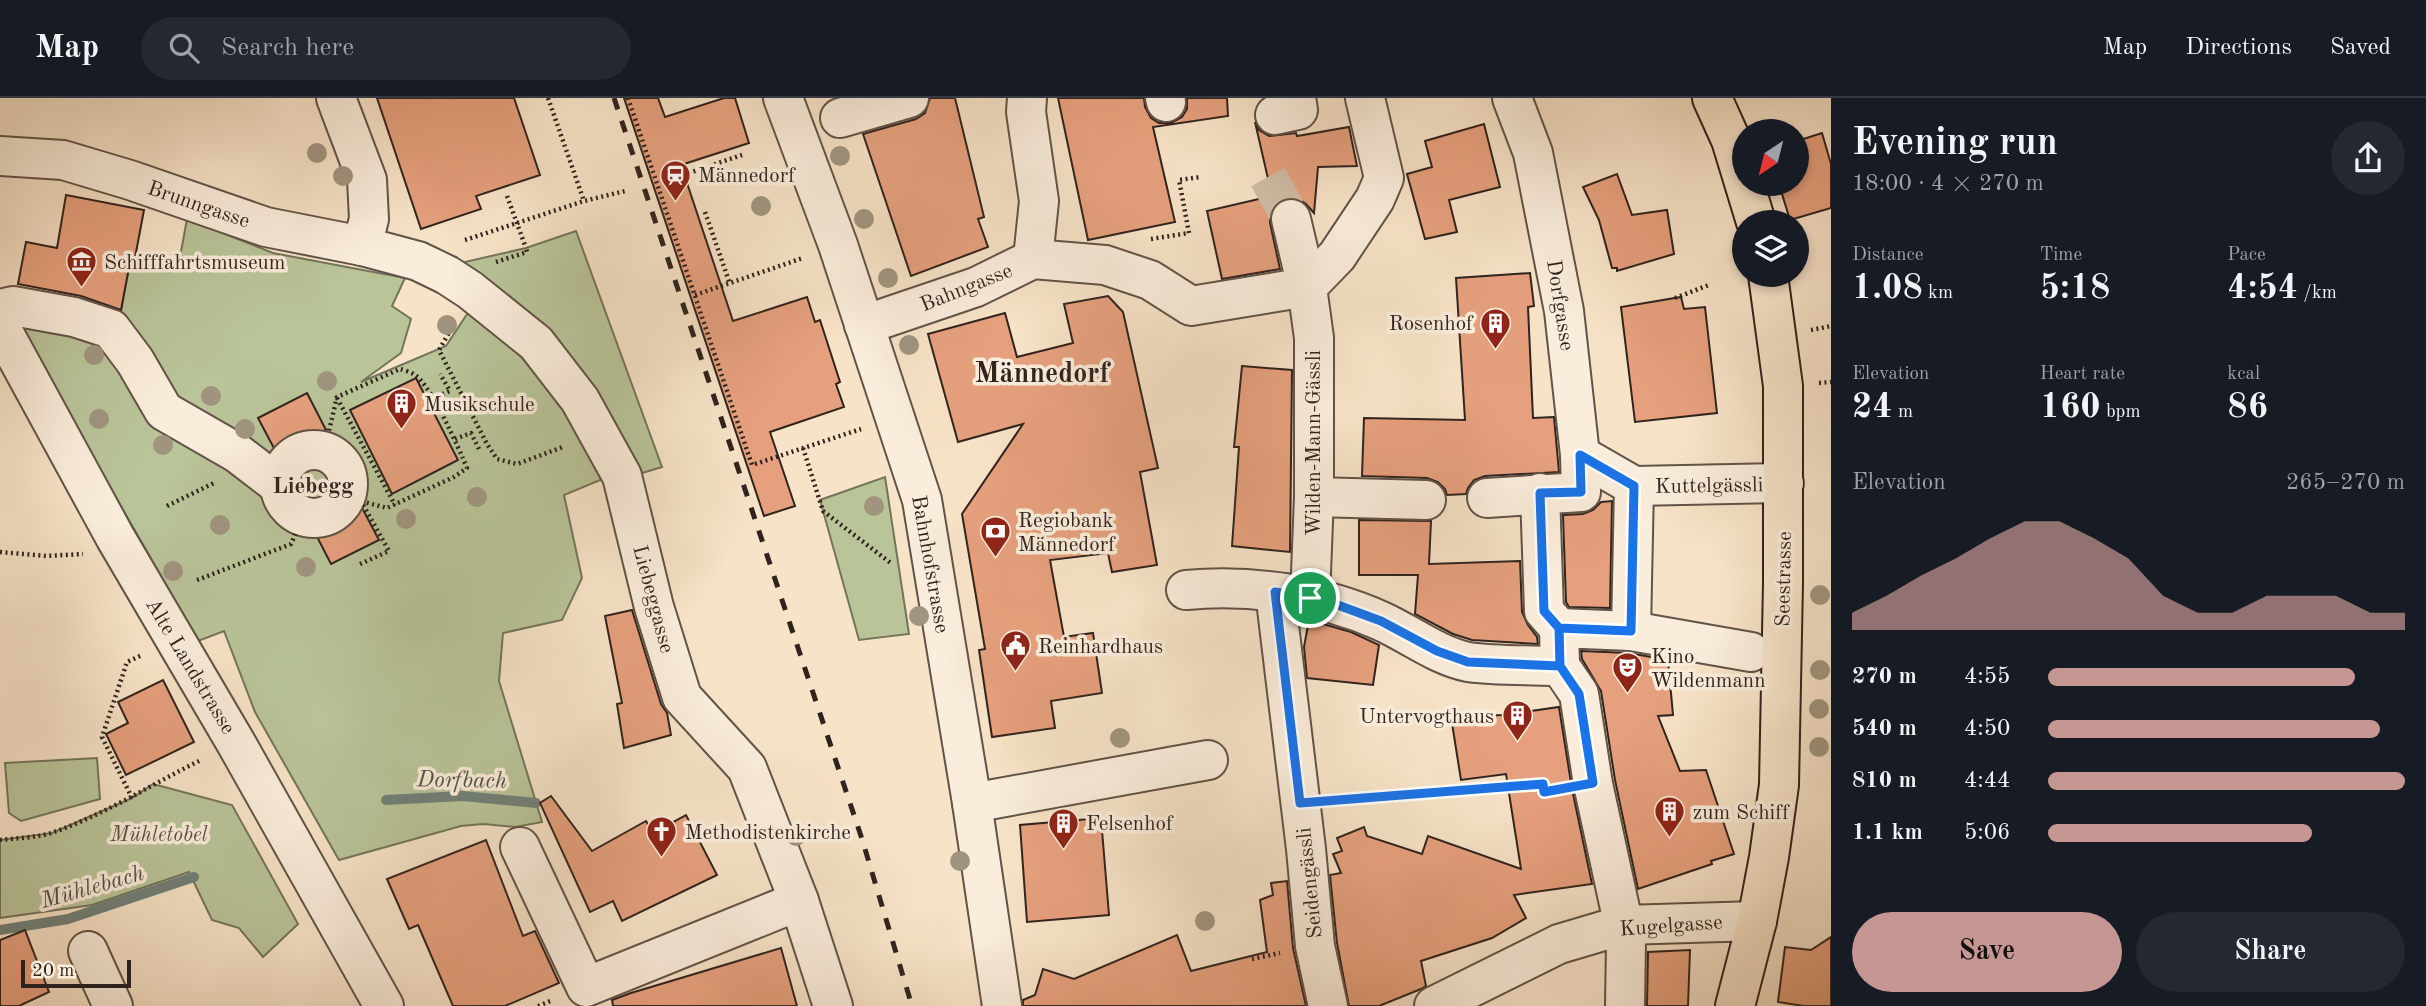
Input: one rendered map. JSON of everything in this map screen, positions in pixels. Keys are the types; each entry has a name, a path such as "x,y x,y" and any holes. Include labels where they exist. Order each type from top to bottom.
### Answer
{"main road":[{"path":"1712,98 1731,140 1752,210"},
{"name":"Seestrasse","path":"1735,1006 1757,921 1779,785 1783,386 1770,287"}],"street":[{"path":"336,98 367,180 369,219 362,246"},
{"name":"Bahnhofstrasse","path":"783,98 838,245 922,500 1002,1006"},
{"path":"840,118 909,98"},
{"name":"Bahngasse","path":"864,325 976,288 1032,259 1038,201 1026,112 1027,98"},
{"path":"1032,259 1105,265 1150,280 1191,306 1307,288 1337,256 1375,199 1384,178 1365,98"},
{"name":"Dorfgasse","path":"1512,98 1533,153 1559,284 1580,455 1581,492 1540,493"},
{"name":"Brunngasse","path":"0,156 63,160 130,180 266,228 362,246 399,256"},
{"name":"Wilden-Mann-Gässli","path":"1291,219 1307,288 1314,338 1314,497 1293,595"},
{"name":"Liebeggasse","path":"399,256 418,261 470,290 536,343 580,400 622,476 654,607 682,697 747,768 799,901 833,1006"},
{"path":"0,309 13,306 74,317 111,329 135,361 164,411 228,447 266,475 288,507 303,515 319,518 353,499 341,465 324,452 302,452 293,458 281,475 266,475"},
{"name":"Alte Landstrasse","path":"0,326 115,537 236,743 384,1006"},
{"path":"1580,455 1634,486 1631,631"},
{"name":"Kuttelgässli","path":"1634,486 1784,484"},
{"path":"1488,498 1540,493 1544,611 1559,628 1560,666 1579,694 1593,783 1623,928 1625,1006"},
{"path":"1314,497 1426,500"},
{"path":"1186,590 1219,587 1293,595 1335,604 1381,621 1437,651 1468,662 1560,666"},
{"name":"Seidengässli","path":"1293,595 1300,803 1315,946 1328,1006"},
{"path":"1559,628 1631,631 1751,652"},
{"path":"972,803 1208,760"},
{"path":"520,847 586,987 799,901"},
{"name":"Kugelgasse","path":"1434,1006 1559,944 1623,925 1757,921"},
{"path":"88,951 113,1006"}],"path":[{"path":"548,98 584,201"},
{"path":"628,98 752,464 895,418"},
{"path":"683,175 742,155"},
{"path":"1179,180 1201,177"},
{"path":"463,241 584,201 625,191"},
{"path":"507,196 526,248"},
{"path":"705,212 730,284"},
{"path":"695,295 838,245"},
{"path":"1675,298 1709,285"},
{"path":"456,319 439,350 487,444 497,458 517,464 567,445"},
{"path":"1809,331 1831,326"},
{"path":"337,397 400,369 416,375 432,398 467,468 454,477 387,508 353,499"},
{"path":"432,398 450,391 440,374"},
{"path":"324,452 337,397"},
{"path":"337,397 395,505"},
{"path":"454,439 471,433 479,449"},
{"path":"803,448 824,511 892,564"},
{"path":"370,451 371,459"},
{"path":"167,506 266,475"},
{"path":"353,499 388,551 360,564"},
{"path":"197,580 291,544 303,515"},
{"path":"0,552 46,556 83,554"},
{"path":"132,798 102,737 127,662 175,637"},
{"path":"0,840 52,833 132,798 153,784 236,743"},
{"path":"1300,803 1543,784 1544,792 1593,783"}],"green space":[{"path":"187,219 273,253 405,278 392,306 411,319 401,353 361,382 446,346 471,308 555,390 605,478 564,495 582,578 562,620 503,633 499,681 542,822 515,827 483,824 461,826 339,860 255,712 224,631 198,641 15,321 130,336 121,311 130,262 178,268"},
{"path":"576,231 662,467 642,473 598,410 456,264 526,248"},
{"path":"885,477 909,634 859,640 820,500"},
{"path":"97,758 100,799 21,821 9,813 5,763"},
{"name":"Mühletobel","path":"153,784 232,805 298,924 263,957 239,928 212,920 189,872 92,905 0,918 0,840 52,833 132,798"}],"building":[{"path":"377,98 514,98 540,175 476,196 481,209 421,229"},
{"path":"624,98 658,98 665,117 724,98 735,98 749,143 681,165 733,321 807,297 815,322 820,320 840,382 836,384 844,407 770,432 795,506 764,516"},
{"path":"930,98 955,98 984,217 978,219 988,247 911,276 863,134 916,119 925,113"},
{"path":"1058,98 1144,98 1151,118 1159,123 1171,123 1182,117 1187,109 1187,98 1227,98 1228,116 1153,127 1175,222 1088,240"},
{"path":"1255,122 1259,130 1269,136 1296,133 1297,136 1349,127 1357,166 1318,167 1314,213 1297,198 1285,198 1276,204 1270,213 1270,223 1280,269 1222,279 1207,211 1272,196"},
{"path":"1484,124 1500,187 1449,200 1457,232 1425,239 1407,174 1432,167 1425,141"},
{"path":"1822,133 1831,164 1831,208 1809,214 1809,210 1787,210 1783,196 1810,196 1810,137"},
{"path":"1617,174 1632,215 1667,210 1674,254 1617,271 1617,268 1612,268 1599,220 1583,187"},
{"path":"66,195 144,210 134,263 130,262 121,310 81,296 18,284 26,242 57,248"},
{"path":"1530,273 1534,306 1528,307 1533,418 1554,417 1559,472 1485,476 1474,480 1466,494 1447,495 1438,482 1427,478 1362,476 1364,418 1465,420 1456,278"},
{"path":"1108,296 1123,312 1158,468 1140,472 1157,565 1112,572 1108,553 1050,560 1064,637 1093,633 1102,693 1051,701 1055,728 992,737 979,650 985,649 962,514 1023,424 958,442 928,334 1005,313 1017,357 1073,343 1064,304"},
{"path":"1681,297 1684,309 1705,307 1717,413 1635,422 1621,307"},
{"path":"1242,366 1292,370 1290,552 1232,546 1239,447 1234,447"},
{"name":"Musikschule","path":"416,378 458,460 392,494 350,410"},
{"path":"307,393 326,430 277,454 258,418"},
{"path":"1612,501 1610,608 1569,607 1566,602 1563,515 1583,514 1593,510 1601,502"},
{"path":"360,504 379,540 331,564 313,529"},
{"path":"1359,520 1431,521 1429,564 1520,561 1522,612 1537,637 1538,644 1472,640 1453,634 1415,614 1418,575 1359,575"},
{"path":"632,610 661,704 667,713 671,735 624,748 617,704 622,703 605,616"},
{"path":"1309,620 1351,632 1379,645 1373,685 1307,678 1304,647"},
{"path":"1581,651 1629,653 1668,660 1673,715 1658,716 1680,771 1706,770 1734,854 1638,889 1615,780 1601,691 1582,659"},
{"path":"163,680 194,742 126,775 106,734 128,723 118,702"},
{"path":"1559,707 1572,789 1592,884 1514,895 1526,918 1492,938 1421,961 1426,986 1379,1006 1349,1006 1337,943 1330,875 1341,873 1333,854 1342,851 1337,838 1364,827 1367,836 1422,854 1428,836 1521,869 1506,774 1461,780 1451,717 1502,715"},
{"path":"551,796 592,851 646,821 653,833 686,815 717,875 622,921 613,901 590,912 540,803"},
{"name":"Felsenhof","path":"1101,818 1109,915 1027,922 1020,825"},
{"path":"486,840 523,936 535,931 559,983 505,1006 453,1006 418,925 409,929 387,879"},
{"path":"1287,881 1293,948 1306,1006 1023,1006 1023,1000 1035,995 1043,969 1074,979 1177,935 1191,971 1267,952 1260,900 1273,895 1271,883"},
{"path":"25,930 49,992 19,1006 0,1006 0,940"},
{"path":"1831,937 1831,1006 1778,1002 1785,947 1811,950"},
{"path":"781,948 797,1006 613,1006 612,1000 631,993"},
{"path":"1690,950 1688,1006 1647,1006 1648,952"}],"waterway":[{"name":"Dorfbach","path":"386,800 463,796 536,803"},
{"name":"Mühlebach","path":"0,930 68,919 194,877"}],"tunnel":[{"path":"1268,177 1291,219"}],"railway":[{"path":"614,98 862,839 912,1006"}],"place":[{"name":"Männedorf","path":"675,202"},
{"name":"Schifffahrtsmuseum","path":"81,289"},
{"name":"Rosenhof","path":"1496,350"},
{"name":"Musikschule","path":"401,431"},
{"name":"Regiobank Männedorf","path":"995,559"},
{"name":"Reinhardhaus","path":"1015,673"},
{"name":"Kino Wildenmann","path":"1628,695"},
{"name":"Untervogthaus","path":"1517,743"},
{"name":"zum Schiff","path":"1670,839"},
{"name":"Felsenhof","path":"1063,850"},
{"name":"Methodistenkirche","path":"662,859"}],"district":[{"name":"Männedorf","path":"1042,372"},
{"name":"Liebegg","path":"313,485"}],"route":[{"path":"1310,598 1275,592 1300,803 1543,784 1544,792 1593,783 1579,694 1560,666 1559,628 1544,611 1540,493 1581,492 1580,455 1634,486 1631,631 1559,628 1560,666 1468,662 1437,651 1381,621 1310,598"}]}
